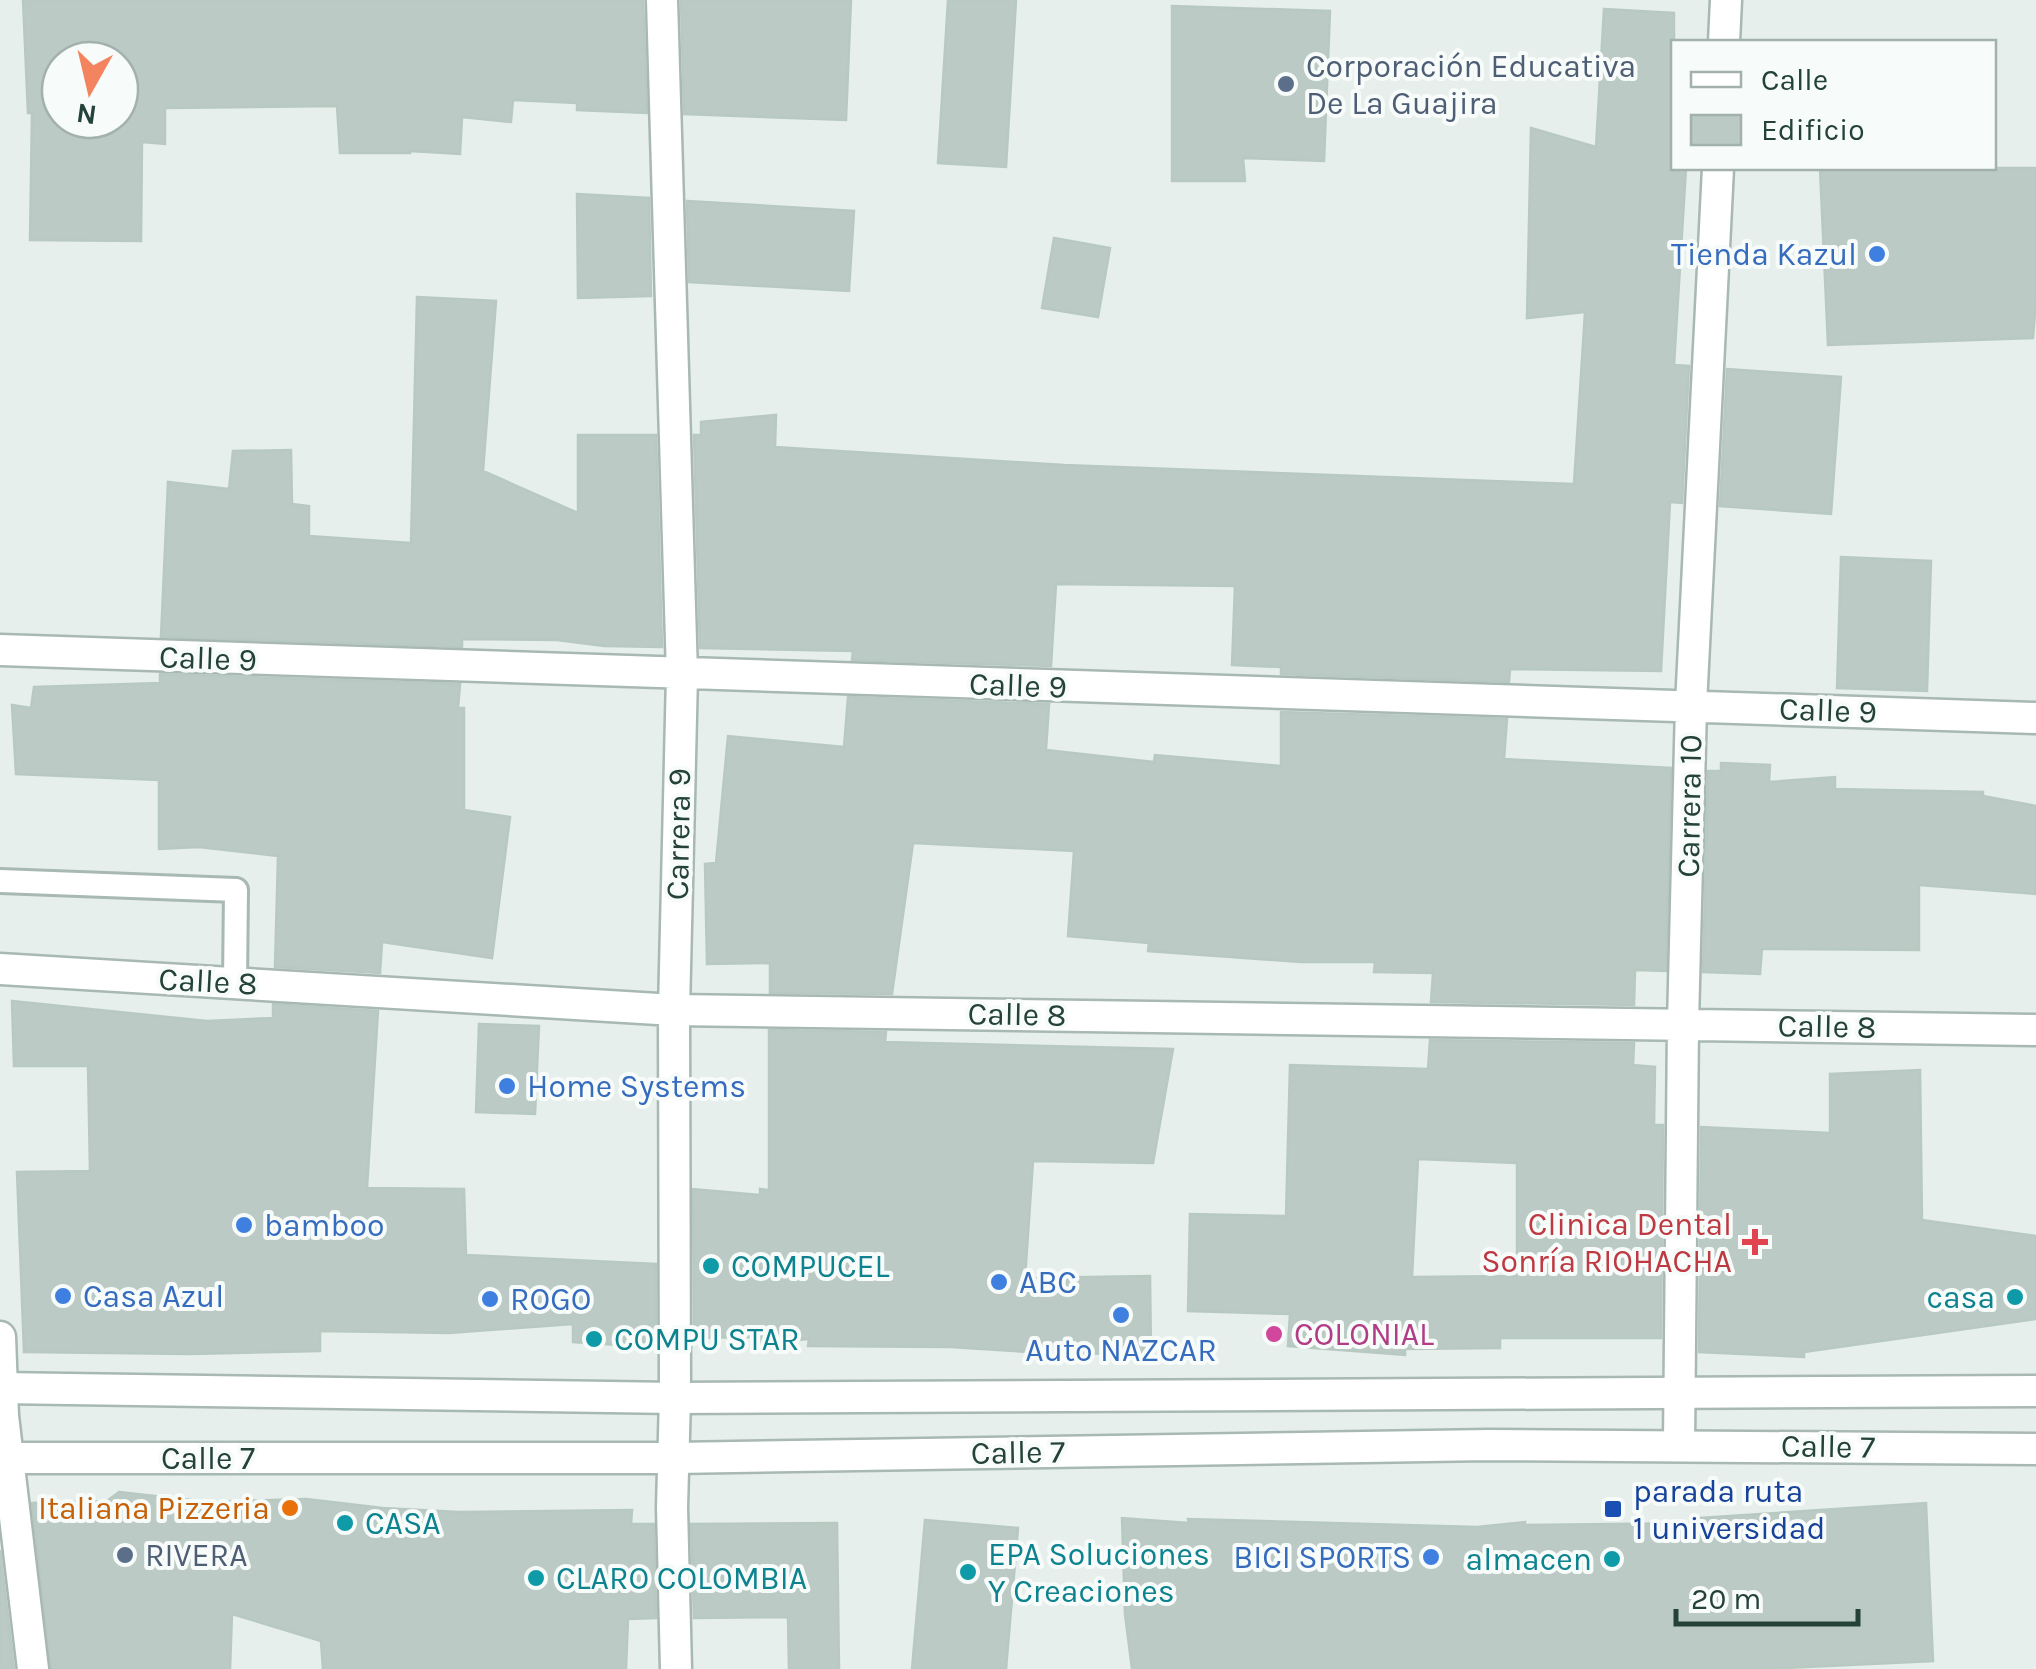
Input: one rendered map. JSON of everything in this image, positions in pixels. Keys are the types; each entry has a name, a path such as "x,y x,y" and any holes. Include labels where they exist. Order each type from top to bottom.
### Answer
{"street":[{"name":"Carrera 9","path":"662,0 682,675 674,1010 676,1669"},
{"path":"1724,40 1726,0"},
{"name":"Carrera 10","path":"1680,1444 1683,1024 1691,705 1718,170"},
{"name":"Calle 9","path":"0,650 2036,718"},
{"name":"Calle 8","path":"0,969 674,1010 2036,1030"},
{"path":"0,1337 4,1458 33,1669"},
{"name":"Calle 7","path":"1,1388 676,1398 2036,1392"},
{"name":"Calle 7","path":"4,1458 674,1458 1680,1444 2036,1450"}],"lane":[{"path":"0,881 236,890 235,983"}],"building":[{"path":"23,0 643,0 647,113 577,110 577,103 513,100 511,122 462,117 460,154 340,153 337,106 165,108 165,144 142,142 141,241 30,240 32,113 28,113"},
{"path":"681,0 851,0 846,120 684,114"},
{"path":"948,0 1016,0 1006,167 938,163"},
{"path":"1172,6 1330,11 1324,161 1243,158 1245,181 1172,181"},
{"path":"1604,9 1674,13 1671,170 1686,170 1674,365 1689,366 1682,503 1670,502 1661,671 1510,669 1509,682 1281,674 1281,667 1232,665 1235,586 1056,584 1051,666 852,660 853,651 700,648 694,435 701,435 701,422 776,415 775,447 1064,465 1574,484 1585,312 1527,318 1531,128 1596,147"},
{"path":"2036,168 2033,338 1828,345 1820,170"},
{"path":"577,194 649,198 651,296 578,298"},
{"path":"687,201 854,211 849,291 689,282"},
{"path":"1054,238 1110,248 1098,317 1042,308"},
{"path":"417,297 496,301 483,471 578,513 578,435 656,435 662,647 557,640 462,639 462,647 161,637 168,482 229,489 233,451 291,450 292,504 309,506 309,536 411,543"},
{"path":"1727,369 1841,377 1831,514 1720,506"},
{"path":"1841,557 1931,561 1927,691 1837,688"},
{"path":"160,674 460,684 458,708 464,708 464,810 510,817 492,958 382,942 380,973 275,967 278,856 199,847 159,849 159,780 16,774 12,705 31,708 34,687 160,683"},
{"path":"848,697 1049,704 1046,750 1154,762 1155,755 1281,766 1281,712 1507,719 1504,759 1671,768 1666,971 1635,970 1634,1005 1431,1002 1433,973 1374,972 1375,962 1301,962 1148,951 1149,943 1068,936 1074,851 913,843 892,994 770,993 770,963 707,964 705,864 716,863 728,736 844,747"},
{"path":"1721,763 1770,765 1769,782 1835,777 1835,789 1983,792 1983,796 2036,806 2036,894 1919,885 1919,950 1762,949 1760,974 1703,972 1708,771 1721,771"},
{"path":"12,1001 207,1021 273,1018 273,1004 378,1011 367,1188 464,1189 466,1255 656,1264 656,1339 649,1339 649,1347 573,1342 573,1324 449,1333 320,1331 320,1351 24,1352 17,1172 90,1171 88,1066 14,1066"},
{"name":"Home Systems","path":"479,1024 539,1026 535,1114 476,1112"},
{"path":"769,1030 886,1032 885,1042 1173,1049 1153,1163 1033,1161 1025,1278 1150,1276 1151,1353 808,1346 809,1339 752,1344 753,1337 694,1338 693,1189 760,1195 760,1189 769,1190"},
{"path":"1430,1040 1634,1043 1633,1065 1655,1067 1654,1125 1663,1125 1661,1338 1500,1338 1500,1348 1405,1349 1405,1355 1288,1346 1290,1314 1188,1311 1190,1214 1286,1216 1290,1065 1428,1069","holes":["1418,1159 1517,1163 1517,1276 1412,1277"]},
{"path":"1920,1070 1922,1220 2036,1236 2036,1319 1804,1352 1804,1357 1699,1352 1701,1127 1830,1133 1830,1074"},
{"path":"119,1492 208,1502 306,1499 459,1512 632,1510 631,1524 654,1524 656,1618 628,1619 626,1669 323,1669 321,1641 232,1614 230,1669 51,1669 32,1503 107,1501"},
{"path":"1926,1503 1933,1661 1765,1669 1132,1669 1125,1614 1122,1518 1189,1523 1188,1519 1477,1527 1525,1522 1700,1523 1700,1518"},
{"name":"EPA Soluciones Y Creaciones","path":"925,1520 1018,1528 1006,1669 912,1669"},
{"path":"837,1523 839,1669 789,1669 788,1617 694,1618 691,1524"},
{"path":"0,1550 14,1669 0,1669"}],"place":[{"name":"Corporación Educativa De La Guajira","path":"1286,84"},
{"name":"Tienda Kazul","path":"1877,254"},
{"name":"Home Systems","path":"507,1086"},
{"name":"bamboo","path":"244,1225"},
{"name":"Clinica Dental Sonría RIOHACHA","path":"1755,1242"},
{"name":"COMPUCEL","path":"711,1266"},
{"name":"ABC","path":"999,1282"},
{"name":"Casa Azul","path":"63,1296"},
{"name":"casa","path":"2015,1297"},
{"name":"ROGO","path":"490,1299"},
{"name":"Auto NAZCAR","path":"1121,1315"},
{"name":"COLONIAL","path":"1274,1334"},
{"name":"COMPU STAR","path":"594,1339"},
{"name":"Italiana Pizzeria","path":"290,1508"},
{"name":"parada ruta 1 universidad","path":"1613,1509"},
{"name":"CASA","path":"345,1523"},
{"name":"RIVERA","path":"125,1555"},
{"name":"BICI SPORTS","path":"1431,1557"},
{"name":"almacen","path":"1612,1559"},
{"name":"EPA Soluciones Y Creaciones","path":"968,1572"},
{"name":"CLARO COLOMBIA","path":"536,1578"}]}
